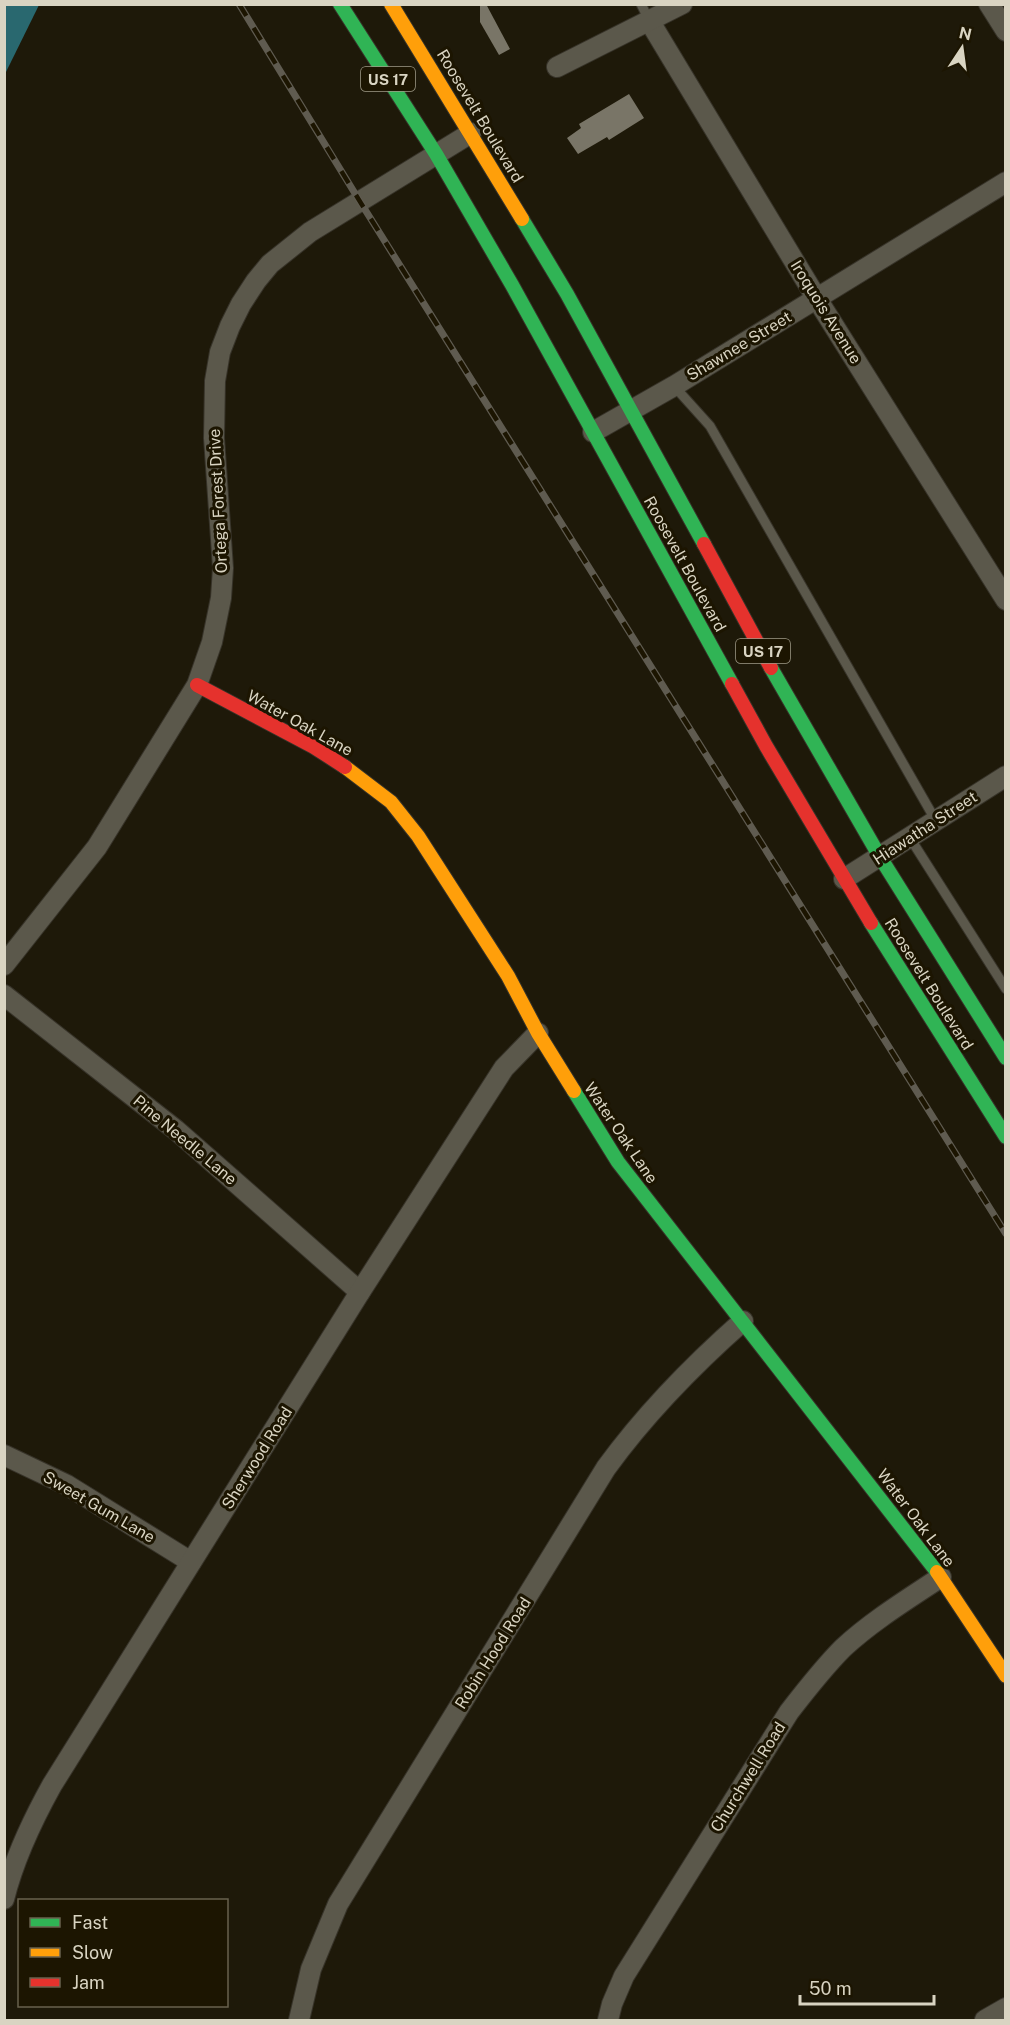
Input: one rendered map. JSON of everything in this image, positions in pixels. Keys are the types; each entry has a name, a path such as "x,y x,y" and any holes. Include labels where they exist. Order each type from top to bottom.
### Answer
{"main road":[{"name":"Roosevelt Boulevard","path":"340,4 436,154 760,735 844,879 1005,1137"},
{"name":"Roosevelt Boulevard","path":"391,4 471,132 561,284 796,713 880,857 995,1032 1005,1058"},
{"name":"Water Oak Lane","path":"197,685 314,747 353,772 391,802 418,836 508,976 538,1033 618,1162 907,1531 941,1577 1005,1676"}],"street":[{"path":"557,67 645,13 682,4"},
{"path":"989,4 1005,31"},
{"name":"Iroquois Avenue","path":"645,13 817,299 1005,600"},
{"name":"Ortega Forest Drive","path":"4,965 97,847 197,685 212,642 223,568 213,405 220,352 230,326 256,281 284,252 359,200 471,132"},
{"name":"Shawnee Street","path":"593,432 675,386 1005,182"},
{"name":"Hiawatha Street","path":"844,879 1005,776"},
{"name":"Pine Needle Lane","path":"4,995 176,1130 360,1292"},
{"name":"Sherwood Road","path":"4,1899 17,1858 36,1812 360,1292 504,1068 538,1033"},
{"name":"Robin Hood Road","path":"299,2020 311,1970 338,1904 606,1468 647,1414 688,1371 743,1321"},
{"name":"Sweet Gum Lane","path":"4,1455 67,1485 191,1562"},
{"name":"Churchwell Road","path":"608,2020 624,1976 789,1712 843,1648 941,1577"},
{"path":"985,2020 1005,2008"}],"lane":[{"path":"675,386 710,426 936,821"},
{"path":"910,838 1005,989"}],"water":[{"path":"4,5 39,5 5,74"}],"building":[{"path":"480,4 486,4 510,49 499,55 480,22"},
{"path":"629,94 644,118 609,140 607,137 578,154 567,138 581,128 579,124"}],"railway":[{"path":"239,4 359,200 1006,1234"}],"traffic: fast":[{"path":"340,4 436,154 512,285 732,684"},
{"path":"522,219 567,294 704,544"},
{"path":"771,668 880,857 1006,1058"},
{"path":"871,923 1006,1137"},
{"path":"574,1091 618,1162 937,1572"}],"traffic: slow":[{"path":"391,4 522,219"},
{"path":"345,767 391,802 418,836 508,976 538,1033 574,1091"},
{"path":"937,1572 1006,1676"}],"traffic: jam":[{"path":"704,544 771,668"},
{"path":"732,684 871,923"},
{"path":"197,685 314,747 345,767"}]}
